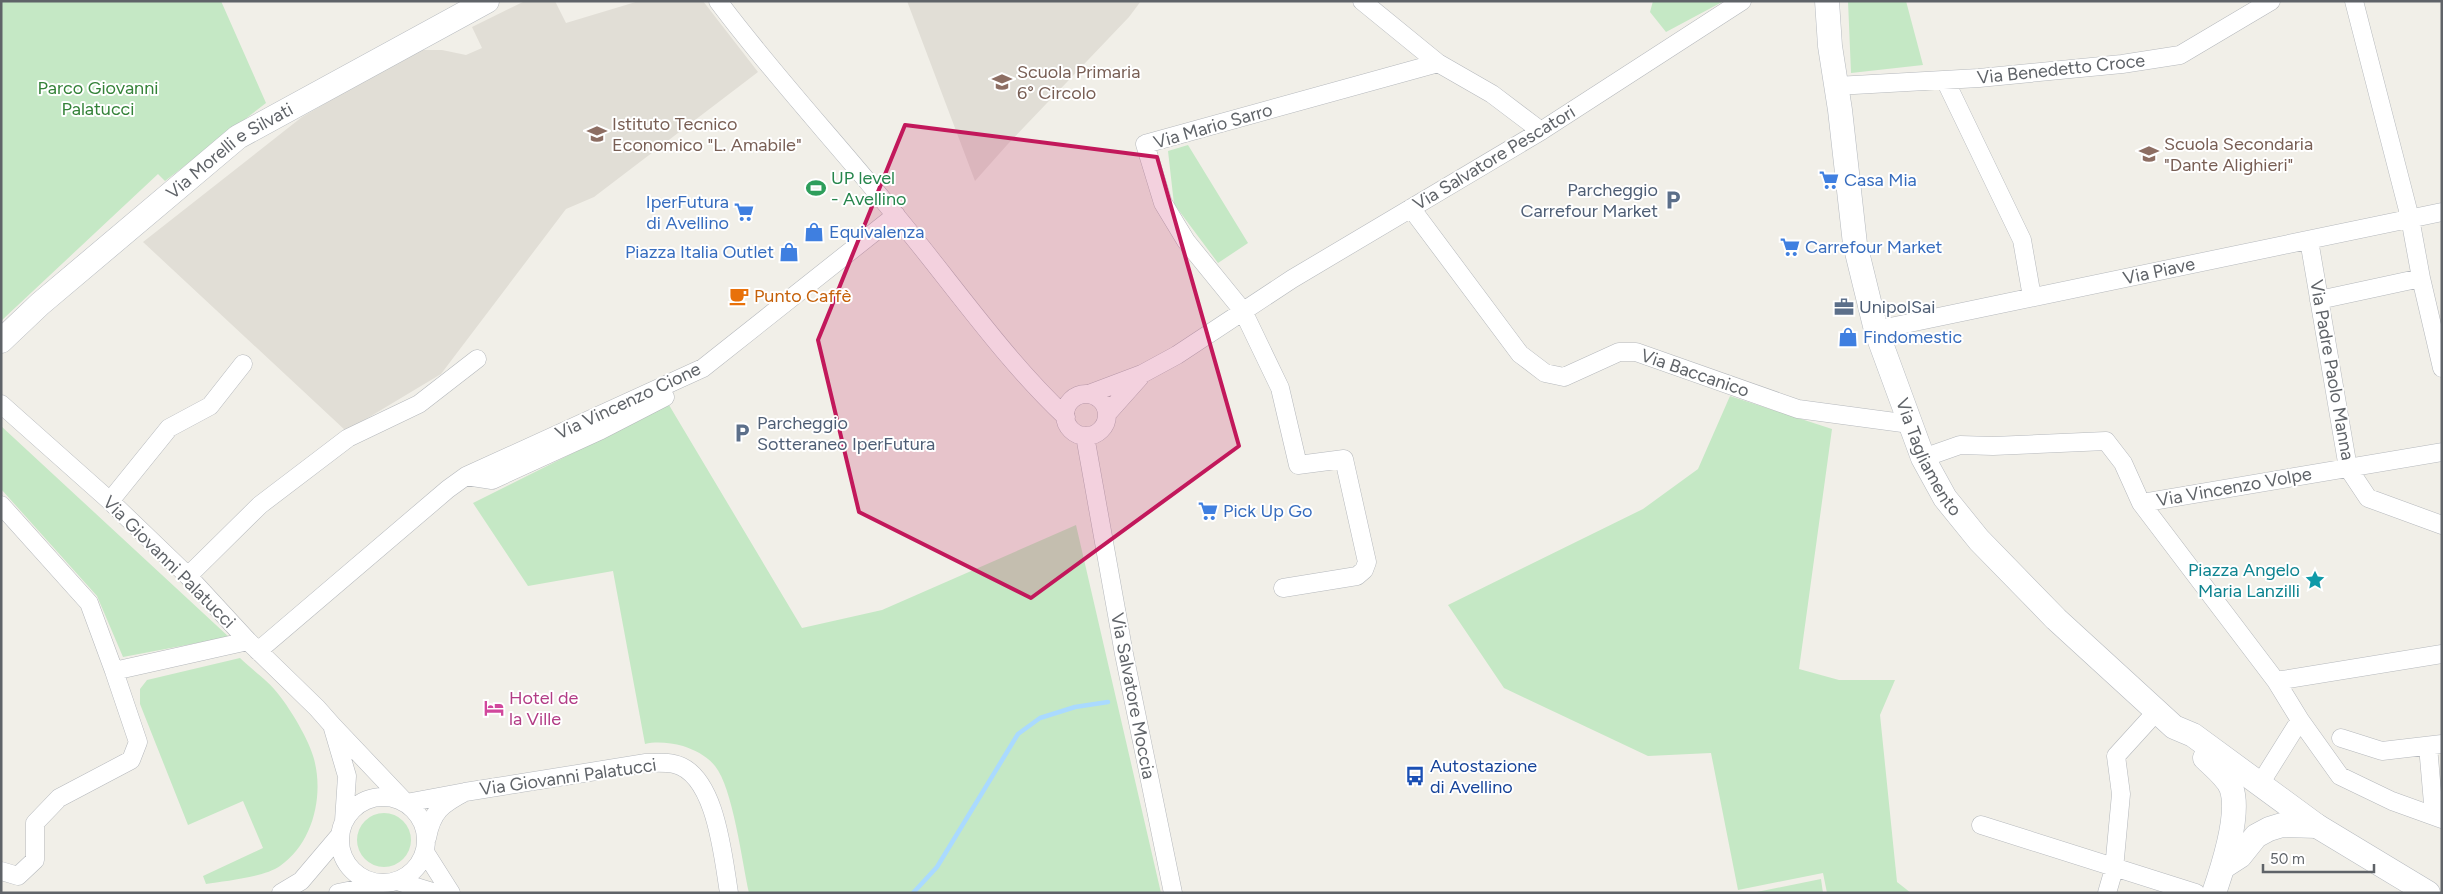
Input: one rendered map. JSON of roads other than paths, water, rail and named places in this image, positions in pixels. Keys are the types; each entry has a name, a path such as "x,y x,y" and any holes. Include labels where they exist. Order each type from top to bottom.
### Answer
{"street":[{"name":"Via Morelli e Silvati","path":"1,341 40,304 238,137 487,1"},
{"path":"718,1 748,42 896,215 1034,387 1066,417 1073,430 1098,426 1106,407 1100,399 1089,394 1080,395 1072,400 1066,409 1066,417"},
{"path":"1362,1 1438,63 1492,94 1541,131"},
{"name":"Via Salvatore Pescatori","path":"1089,394 1142,374 1177,355 1244,310 1541,131 1742,1"},
{"name":"Via Tagliamento","path":"1827,1 1830,46 1855,244 1876,330 1923,458 1945,498 1979,540 2056,620 2174,727 2193,735 2317,826 2428,893"},
{"name":"Via Benedetto Croce","path":"1836,86 1945,80 2122,64 2180,55 2271,1"},
{"path":"2354,1 2410,218 2421,278 2442,368"},
{"name":"Via Mario Sarro","path":"1244,310 1186,241 1164,203 1146,144 1438,63"},
{"path":"1945,80 2022,240 2032,297"},
{"name":"Via Baccanico","path":"1411,208 1520,354 1545,373 1564,377 1619,352 1636,352 1798,409 1910,424"},
{"name":"Via Piave","path":"1876,330 2442,212"},
{"name":"Via Vincenzo Cione","path":"253,646 466,476 703,368 896,215"},
{"name":"Via Padre Paolo Manna","path":"2309,240 2348,468 2442,452"},
{"path":"2319,300 2421,278"},
{"path":"1244,310 1280,388 1298,465 1344,459 1367,562 1364,570 1357,576 1283,588"},
{"path":"188,576 260,505 348,438 419,404 477,358"},
{"path":"110,501 169,428 210,406 243,364"},
{"path":"1025,374 1072,400"},
{"name":"Via Salvatore Pescatori","path":"1098,426 1142,374"},
{"name":"Via Vincenzo Cione","path":"466,476 492,480 602,430 665,397"},
{"name":"Via Giovanni Palatucci","path":"1,404 110,501 188,576 253,646 317,708 406,803 646,763 675,764 698,779 711,805 729,893"},
{"name":"Via Salvatore Moccia","path":"1098,426 1096,498 1124,654 1172,893"},
{"name":"Via Vincenzo Volpe","path":"1923,458 1960,445 1993,446 2106,442 2123,463 2141,503 2348,468"},
{"path":"2348,468 2368,498 2442,525"},
{"path":"2141,503 2222,613 2276,681 2300,720 2340,776 2392,801 2438,817 2435,745 2382,751 2341,738"},
{"path":"1,505 88,603 138,742 131,760 59,798 35,823 35,860 18,876 1,871"},
{"path":"114,671 253,646"},
{"path":"2276,681 2442,654"},
{"path":"2107,893 2114,869 2121,794 2116,756 2156,712"},
{"path":"2260,784 2300,720"},
{"name":"Via Giovanni Palatucci","path":"332,725 347,776 342,828"},
{"path":"2174,727 2223,776 2232,789 2234,810 2223,867 2214,893"},
{"name":"Via Giovanni Palatucci","path":"426,845 430,821 437,810 465,792"},
{"path":"281,893 301,881 342,828 353,809 372,799 393,798 406,803 417,812 424,824 426,845 451,893"},
{"path":"1981,825 2114,869 2196,893"},
{"path":"2223,867 2240,856 2256,836 2269,829 2282,825 2317,826"},
{"path":"342,828 341,850 352,868 369,881 390,882 436,893"},
{"path":"338,893 390,882 414,869 426,845"}],"waterway":[{"path":"913,893 937,867 1018,734 1040,718 1075,707 1108,702"}],"place":[{"name":"Scuola Primaria 6° Circolo","path":"1002,82"},
{"name":"Istituto Tecnico Economico \"L. Amabile\"","path":"597,134"},
{"name":"Scuola Secondaria \"Dante Alighieri\"","path":"2149,154"},
{"name":"Casa Mia","path":"1829,180"},
{"name":"UP level - Avellino","path":"816,188"},
{"name":"Parcheggio Carrefour Market","path":"1673,200"},
{"name":"IperFutura di Avellino","path":"744,212"},
{"name":"Equivalenza","path":"814,232"},
{"name":"Carrefour Market","path":"1790,247"},
{"name":"Piazza Italia Outlet","path":"789,252"},
{"name":"Punto Caffè","path":"739,296"},
{"name":"UnipolSai","path":"1844,307"},
{"name":"Findomestic","path":"1848,337"},
{"name":"Parcheggio Sotteraneo IperFutura","path":"742,433"},
{"name":"Pick Up Go","path":"1208,511"},
{"name":"Piazza Angelo Maria Lanzilli","path":"2315,580"},
{"name":"Hotel de la Ville","path":"494,708"},
{"name":"Autostazione di Avellino","path":"1415,776"}],"park label":[{"name":"Parco Giovanni Palatucci","path":"98,98"}]}
